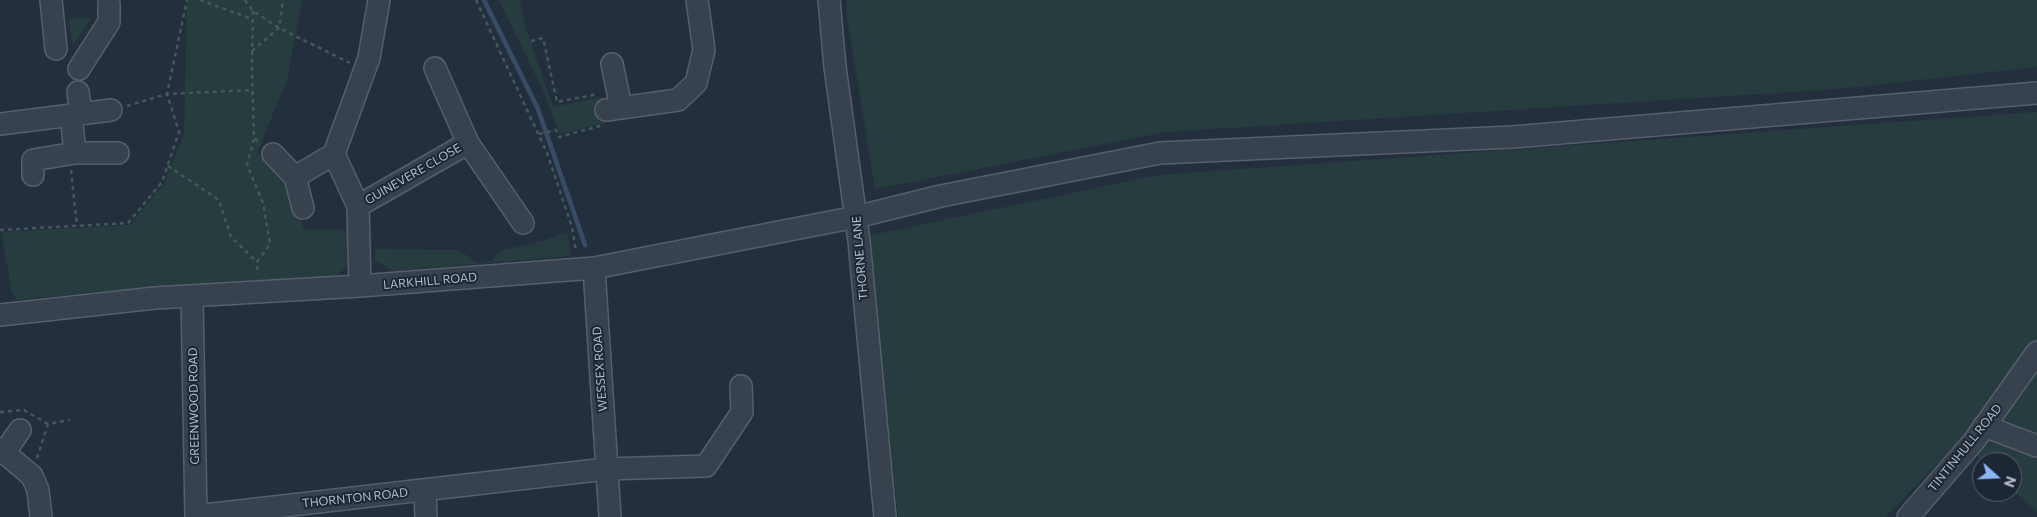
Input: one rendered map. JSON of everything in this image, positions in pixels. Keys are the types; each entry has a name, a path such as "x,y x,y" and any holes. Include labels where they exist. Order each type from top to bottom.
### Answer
{"street":[{"path":"51,0 56,49"},
{"path":"295,177 334,154 365,70 379,0"},
{"path":"612,64 610,103 678,100 696,83 704,50 698,0"},
{"name":"THORNE LANE","path":"829,0 836,77 856,217 885,517"},
{"path":"79,70 109,22 109,4"},
{"name":"GUINEVERE CLOSE","path":"435,68 468,143 523,223"},
{"path":"72,154 78,92"},
{"name":"LARKHILL ROAD","path":"0,315 155,298 360,286 586,268 856,217 941,196 1160,154 1513,137 2037,93"},
{"path":"0,124 111,110"},
{"name":"GUINEVERE CLOSE","path":"358,206 468,143"},
{"path":"33,175 32,160 72,154 118,153"},
{"path":"273,154 295,177 303,208"},
{"path":"334,154 358,206 360,286"},
{"name":"WESSEX ROAD","path":"586,268 610,517"},
{"name":"GREENWOOD ROAD","path":"192,296 196,516"},
{"name":"TINTINHULL ROAD","path":"1908,517 1984,426 2037,352"},
{"path":"606,470 706,466 742,412 740,386"},
{"path":"1984,426 2037,446"},
{"path":"20,430 2,451 32,476 38,490 41,517"},
{"name":"THORNTON ROAD","path":"196,516 606,470"},
{"name":"THORNTON ROAD","path":"424,490 426,517"}],"path":[{"path":"0,230 128,223 162,182 179,132 167,94 187,0"},
{"path":"200,0 252,19"},
{"path":"244,0 252,11 280,28 365,70"},
{"path":"252,51 280,28 283,0"},
{"path":"476,0 539,134 586,268"},
{"path":"252,11 254,138 247,165 263,203 270,244 257,262 257,281"},
{"path":"531,41 543,38 557,102 610,103 609,124 559,137 556,130 539,134"},
{"path":"111,110 167,94 253,90"},
{"path":"254,138 273,154"},
{"path":"72,154 77,226"},
{"path":"168,166 219,200 232,237 257,262"},
{"path":"32,476 48,424 70,420"}],"green space":[{"path":"187,0 302,0 287,80 257,153 286,181 304,229 348,230 347,266 336,276 317,279 119,290 17,300 12,293 1,232 130,225 164,183 184,134"},
{"path":"499,0 520,0 527,31 553,107 602,97 606,123 560,134 545,95"},
{"path":"847,0 2037,0 2037,67 1838,89 1166,132 875,189 847,17"},
{"path":"92,18 73,45 68,19"},
{"path":"2037,112 2037,512 2022,498 2022,452 1972,452 1960,441 1885,517 898,517 867,236 1158,175"},
{"path":"567,232 571,256 393,271 375,260 375,249 459,250 477,263 492,261 500,251 546,240"}],"waterway":[{"path":"484,0 538,109 585,245"}]}
